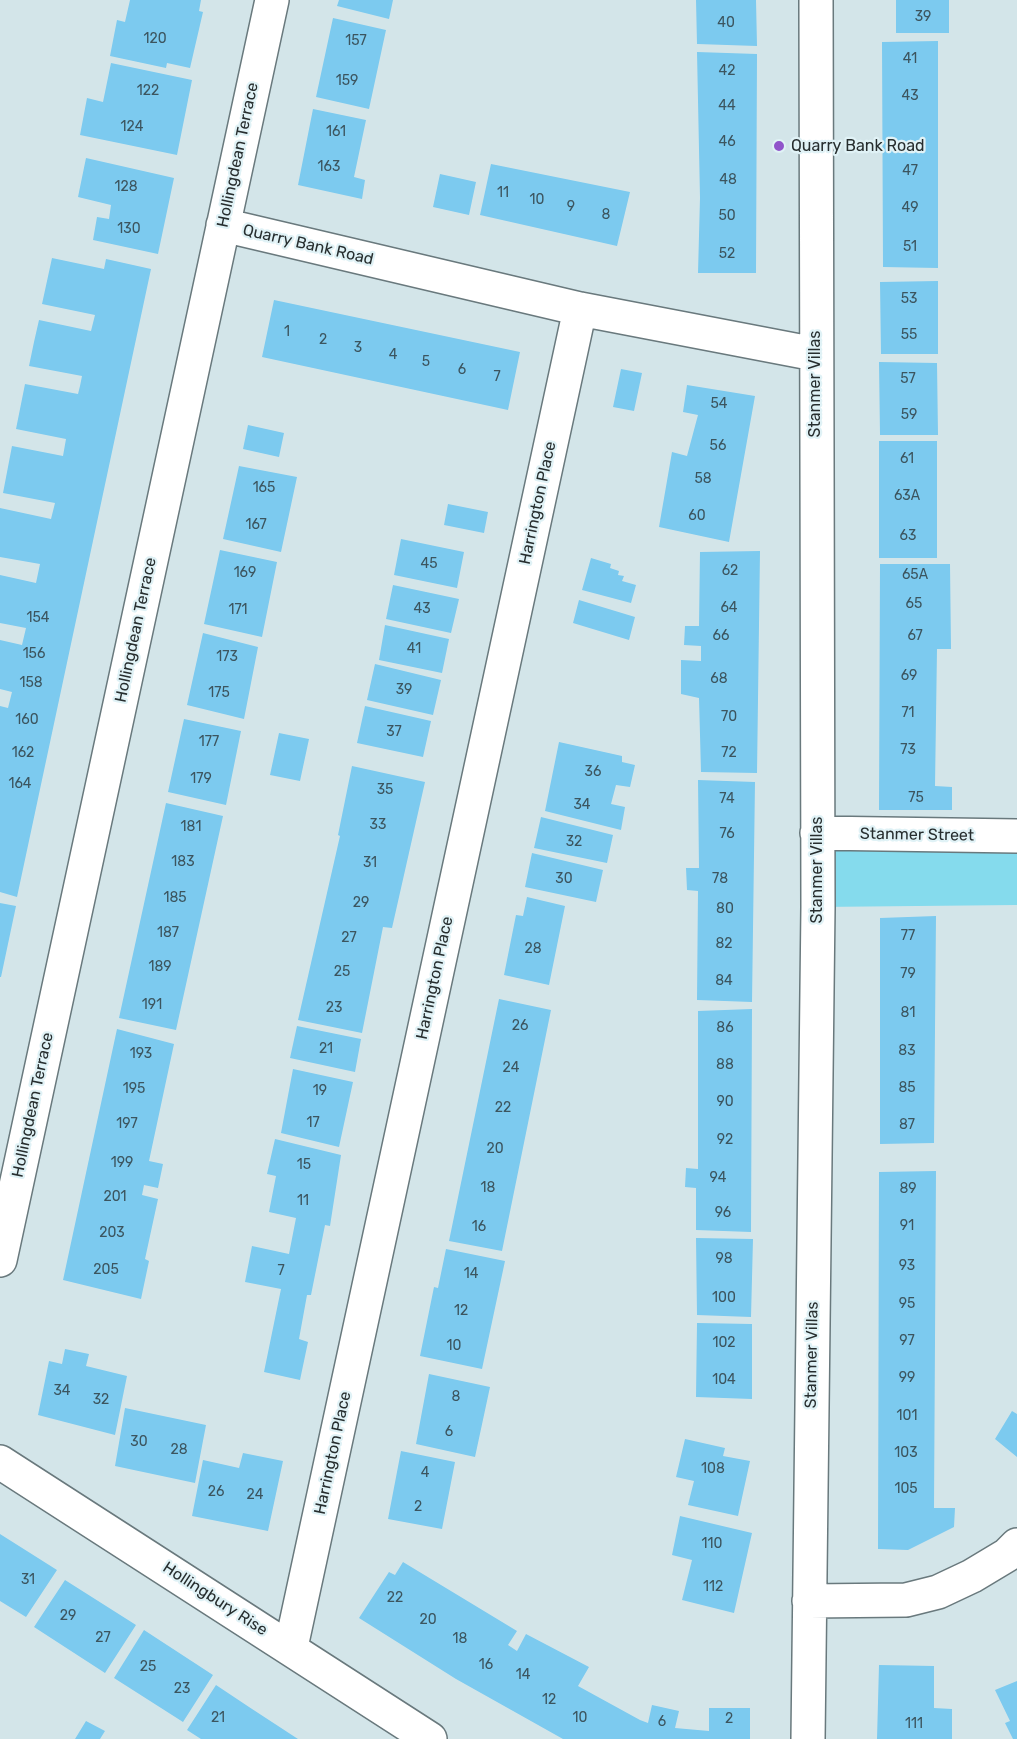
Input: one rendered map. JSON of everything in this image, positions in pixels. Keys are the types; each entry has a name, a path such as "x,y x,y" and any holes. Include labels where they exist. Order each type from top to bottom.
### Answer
{"street":[{"name":"Hollingdean Terrace","path":"0,1260 272,0"},
{"name":"Stanmer Villas","path":"808,1739 817,833 816,0"},
{"name":"Quarry Bank Road","path":"223,225 580,309 815,354"},
{"name":"Harrington Place","path":"291,1647 580,309"},
{"name":"Stanmer Street","path":"817,833 1017,836"},
{"name":"Hollingbury Rise","path":"0,1462 291,1647 430,1739"},
{"path":"810,1601 906,1600 938,1592 981,1571 1007,1555 1017,1545"}],"shaded area":[{"path":"817,833 1017,836 1017,905 818,907"}],"building":[{"path":"130,0 201,0 199,11 203,12 190,68 167,63 166,68 110,56 117,20 125,22"},
{"path":"339,0 393,0 389,19 337,6"},
{"path":"696,0 756,0 757,46 697,44"},
{"path":"896,0 949,0 949,33 896,33"},
{"path":"333,18 386,30 369,109 316,97"},
{"path":"938,41 938,268 883,267 882,42"},
{"path":"697,52 757,54 756,273 698,273 700,198"},
{"path":"111,63 192,80 177,155 80,135 87,98 103,102"},
{"path":"313,109 366,120 354,177 365,180 362,199 298,185"},
{"path":"86,158 174,178 158,254 93,240 97,217 109,219 111,205 78,197"},
{"path":"491,164 630,192 617,246 480,215"},
{"path":"440,174 476,182 469,215 433,207"},
{"path":"52,258 104,269 106,259 151,269 17,897 0,892 0,706 8,708 12,692 0,689 0,640 22,645 26,628 0,623 0,575 36,583 40,564 0,557 0,508 51,519 55,503 3,493 12,446 63,456 66,439 16,429 25,384 78,394 80,386 82,376 29,366 34,342 39,320 91,331 95,315 42,304"},
{"path":"938,281 938,354 881,354 880,282"},
{"path":"274,300 520,352 508,410 262,357"},
{"path":"879,362 937,363 938,435 880,435"},
{"path":"621,369 642,373 634,411 613,407"},
{"path":"687,385 755,396 729,542 659,527 672,452 687,456 698,415 683,412"},
{"path":"248,425 284,433 279,457 243,449"},
{"path":"879,441 937,441 937,558 879,558"},
{"path":"239,466 297,477 281,552 223,539"},
{"path":"448,504 488,512 484,533 444,525"},
{"path":"401,539 464,552 457,588 394,575"},
{"path":"220,550 277,562 262,637 204,624"},
{"path":"760,551 757,773 701,772 699,698 681,694 681,660 701,661 701,646 684,645 685,626 699,626 700,552"},
{"path":"591,558 611,564 610,568 619,571 618,575 624,576 622,581 636,585 631,603 582,590"},
{"path":"880,564 950,564 951,649 937,649 935,786 952,787 952,810 879,810"},
{"path":"393,585 459,599 451,633 386,619"},
{"path":"579,600 635,617 629,640 573,623"},
{"path":"385,625 449,639 442,673 379,660"},
{"path":"203,633 258,647 244,719 187,705"},
{"path":"375,664 441,680 433,715 367,700"},
{"path":"365,706 431,721 423,757 357,743"},
{"path":"184,719 241,731 226,805 168,792"},
{"path":"279,733 309,739 300,781 270,775"},
{"path":"559,742 622,756 622,762 635,765 630,787 616,785 611,804 625,807 621,830 545,811"},
{"path":"352,766 425,782 392,928 383,927 362,1033 298,1020 340,836 338,835"},
{"path":"698,780 755,782 752,1002 697,1000 698,891 687,890 686,868 699,868"},
{"path":"166,803 223,816 176,1030 119,1018"},
{"path":"541,817 613,835 607,863 534,848"},
{"path":"532,853 603,870 596,902 525,887"},
{"path":"527,897 565,906 549,985 504,975 516,915 523,916"},
{"path":"0,903 16,906 1,977 0,977"},
{"path":"936,916 934,1143 880,1144 880,918"},
{"path":"499,999 551,1010 502,1251 449,1241"},
{"path":"752,1009 751,1232 696,1230 696,1188 685,1187 686,1168 698,1169 698,1011"},
{"path":"297,1026 361,1039 355,1072 290,1058"},
{"path":"117,1029 174,1044 149,1161 163,1164 158,1188 144,1185 142,1195 158,1199 145,1259 149,1261 141,1299 63,1280"},
{"path":"293,1069 353,1082 339,1147 281,1133"},
{"path":"275,1139 341,1155 330,1226 325,1225 311,1295 307,1295 299,1339 308,1342 300,1380 264,1372 281,1289 245,1282 252,1246 289,1254 296,1218 269,1212 276,1176 267,1174"},
{"path":"936,1171 934,1508 955,1508 954,1527 908,1550 878,1549 879,1172"},
{"path":"696,1238 753,1239 751,1317 697,1315"},
{"path":"446,1249 505,1261 482,1369 420,1356 434,1287 438,1288"},
{"path":"697,1323 752,1324 752,1399 696,1397"},
{"path":"65,1349 89,1354 86,1366 127,1376 115,1435 38,1415 49,1361 62,1364"},
{"path":"429,1374 490,1387 475,1457 416,1444"},
{"path":"125,1408 206,1425 195,1483 115,1466"},
{"path":"1012,1411 1017,1414 1017,1457 995,1439"},
{"path":"685,1439 725,1448 723,1456 750,1461 738,1516 688,1505 694,1481 676,1477"},
{"path":"401,1451 455,1462 442,1529 388,1519"},
{"path":"243,1453 283,1461 268,1531 192,1516 203,1460 239,1468"},
{"path":"680,1516 752,1533 734,1613 682,1600 692,1560 672,1555"},
{"path":"0,1534 57,1570 26,1617 0,1601"},
{"path":"403,1562 517,1631 508,1645 517,1651 526,1634 589,1667 578,1686 640,1720 648,1723 652,1705 679,1711 675,1728 709,1731 709,1708 750,1708 750,1739 563,1739 456,1679 359,1618 389,1572 395,1575"},
{"path":"65,1580 136,1625 105,1673 34,1627"},
{"path":"144,1630 213,1675 183,1722 114,1678"},
{"path":"879,1665 934,1666 934,1708 952,1709 952,1739 877,1739"},
{"path":"1017,1681 1017,1739 1013,1739 1005,1723 1010,1721 995,1690"},
{"path":"216,1685 298,1739 201,1739 187,1730"},
{"path":"86,1721 105,1731 100,1739 75,1739"}],"place":[{"name":"Quarry Bank Road","path":"779,146"}]}
